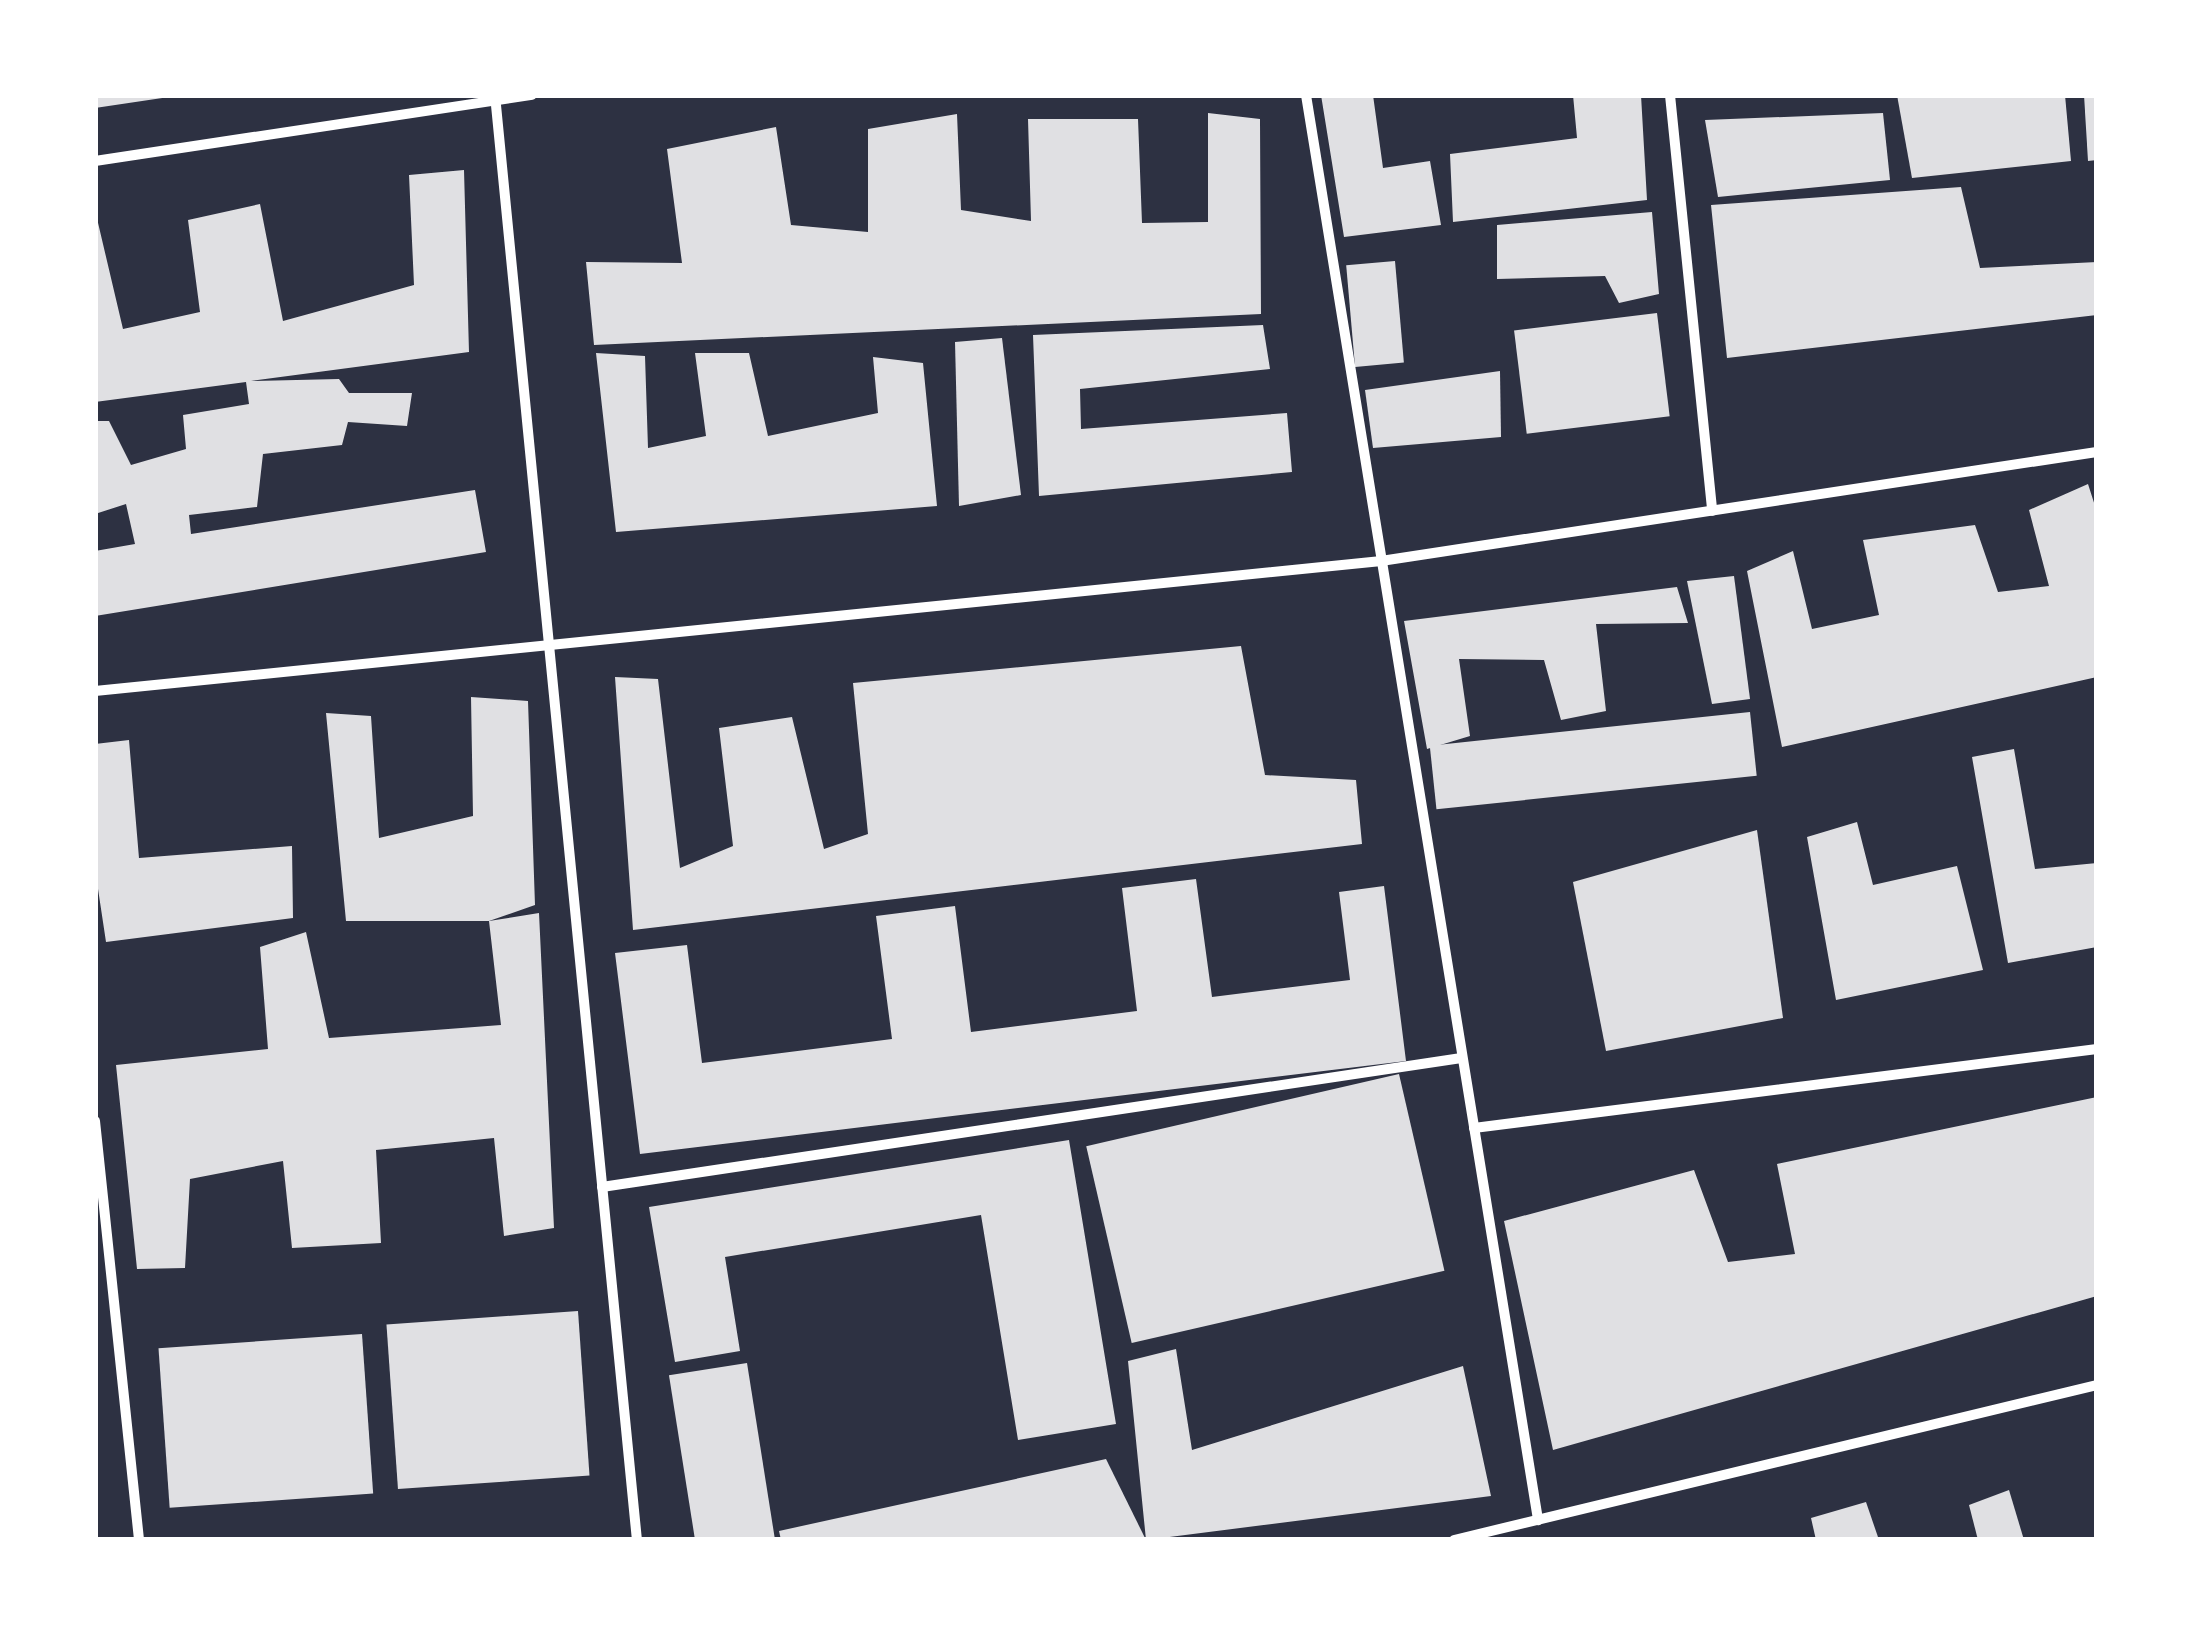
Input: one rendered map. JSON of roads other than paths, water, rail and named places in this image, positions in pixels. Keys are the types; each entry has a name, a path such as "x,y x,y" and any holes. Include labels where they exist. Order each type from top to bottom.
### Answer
{"street":[{"path":"95,161 495,97 532,95"},
{"path":"1306,95 1538,1520"},
{"path":"1670,95 1712,511"},
{"path":"495,97 637,1540"},
{"path":"95,692 1381,561 2097,452"},
{"path":"1474,1128 2097,1049"},
{"path":"602,1187 1461,1058"},
{"path":"95,1121 139,1540"},
{"path":"1454,1540 2097,1385"}]}
